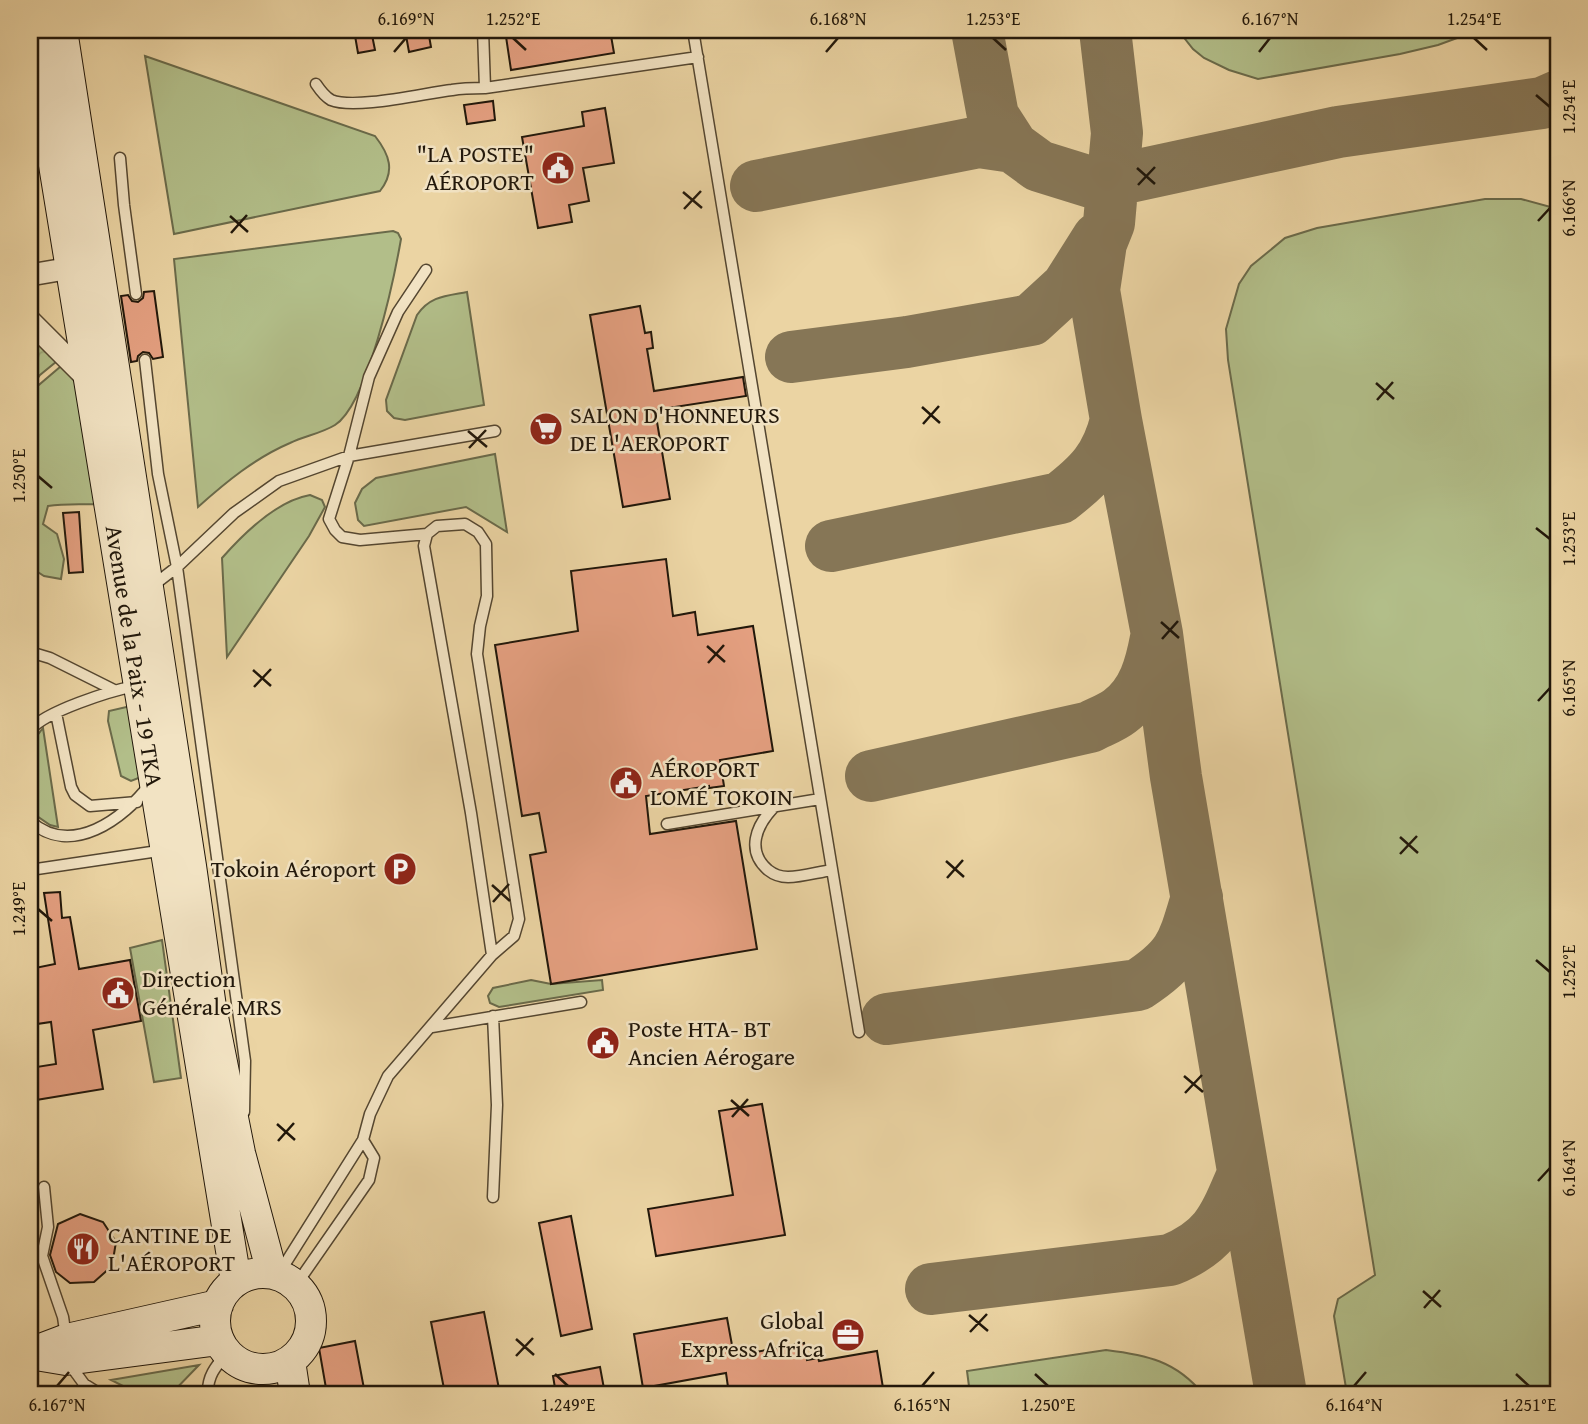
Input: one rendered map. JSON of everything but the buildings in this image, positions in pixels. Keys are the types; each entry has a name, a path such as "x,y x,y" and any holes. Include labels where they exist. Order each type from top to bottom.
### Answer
{"main road":[{"name":"Avenue de la Paix - 19 TKA","path":"32,30 139,686 145,790 166,850 236,1281"},
{"name":"Avenue de la Paix - 19 TKA","path":"62,30 149,589 139,686"},
{"path":"139,686 211,1007 240,1153 282,1278 306,1299 311,1315 310,1333 302,1349 290,1361 255,1381 223,1346 215,1322 218,1305 225,1292 236,1281 247,1276 282,1278"},
{"path":"67,1350 218,1305"},
{"path":"30,1353 223,1346"},
{"path":"290,1361 295,1394"}],"street":[{"path":"30,275 71,268"},
{"path":"30,321 89,380"}],"lane":[{"path":"483,30 485,88"},
{"path":"693,30 859,1032"},
{"path":"316,84 323,94 332,100 348,102 485,88 698,57"},
{"path":"120,158 136,293"},
{"path":"282,1278 363,1140 370,1114 388,1076 492,956 514,936 519,919 477,654 487,596 486,544 478,532 465,524 437,526 427,534 360,540 342,537 334,530 329,519 349,456 369,377 398,312 426,270"},
{"path":"145,360 158,474 177,567 245,1061 240,1153"},
{"path":"149,589 177,567 234,513 279,481 349,456 495,431"},
{"path":"427,534 424,546 471,813 492,956"},
{"path":"30,652 139,686"},
{"path":"30,730 37,722 56,713 139,686"},
{"path":"56,713 75,795 90,806 145,790"},
{"path":"30,821 38,829 62,836 87,834 111,822 145,790"},
{"path":"667,824 820,799"},
{"path":"773,808 762,819 755,836 755,852 761,863 773,874 788,877 832,870"},
{"path":"30,870 166,850"},
{"path":"432,1027 581,1002"},
{"path":"493,1016 497,1105 493,1197"},
{"path":"282,1278 369,1180 374,1158 363,1140"},
{"path":"44,1187 48,1227 42,1256 63,1317 67,1350 84,1384 100,1394"},
{"path":"208,1394 207,1384 223,1346"}],"green space":[{"path":"1178,30 1479,30 1438,45 1400,54 1258,79 1229,70 1204,58"},
{"path":"145,56 375,136 389,163 385,184 380,191 174,234"},
{"path":"1485,199 1521,199 1558,209 1558,1394 1347,1394 1334,1316 1338,1299 1375,1275 1228,360 1226,329 1239,284 1251,266 1285,238 1317,228"},
{"path":"393,231 398,233 401,239 386,310 369,367 347,413 330,428 290,443 253,463 198,507 174,259"},
{"path":"467,292 484,405 405,420 394,418 387,411 386,400 417,315 433,300"},
{"path":"37,336 62,357 40,375 30,389 30,348 33,349"},
{"path":"67,361 86,376 103,504 48,506 43,524 57,534 64,559 61,579 44,576 30,567 30,396 33,390"},
{"path":"495,454 507,532 466,507 364,526 358,520 355,503 362,489 376,478"},
{"path":"310,495 322,500 325,507 309,536 227,657 222,558 240,538 273,511 297,498"},
{"path":"135,705 141,777 131,781 121,776 108,721 109,711"},
{"path":"43,728 58,827 37,816 31,799 30,745"},
{"path":"162,940 181,1078 154,1082 130,948"},
{"path":"531,980 551,984 602,980 603,990 499,1007 490,1003 488,996 493,988"},
{"path":"1106,1350 1135,1354 1160,1362 1182,1374 1203,1394 970,1394 967,1371"},
{"path":"199,1365 171,1394 139,1394 111,1380"}],"taxiway":[{"path":"977,30 993,116 1013,147 1039,166 1097,184 1338,132 1542,103 1558,96"},
{"path":"1105,30 1117,133 1109,223 1101,243 1094,290 1157,634 1176,777 1281,1394"},
{"path":"756,186 979,142 1013,147"},
{"path":"791,357 907,342 1031,320 1067,287 1098,238"},
{"path":"831,546 1060,498 1096,465 1108,445 1116,420"},
{"path":"871,776 1090,727 1105,720 1128,704 1141,687 1156,638"},
{"path":"887,1019 1138,985 1172,957 1184,938 1197,897"},
{"path":"931,1289 1170,1260 1186,1253 1209,1236 1224,1216 1243,1174"}],"place":[{"name":"\"LA POSTE\" AÉROPORT","path":"558,168"},
{"name":"SALON D'HONNEURS DE L'AEROPORT","path":"546,429"},
{"name":"AÉROPORT LOMÉ TOKOIN","path":"626,783"},
{"name":"Tokoin Aéroport","path":"400,869"},
{"name":"Direction Générale MRS","path":"118,993"},
{"name":"Poste HTA- BT Ancien Aérogare","path":"603,1043"},
{"name":"CANTINE DE L'AÉROPORT","path":"83,1249"},
{"name":"Global Express Africa","path":"848,1335"}]}
